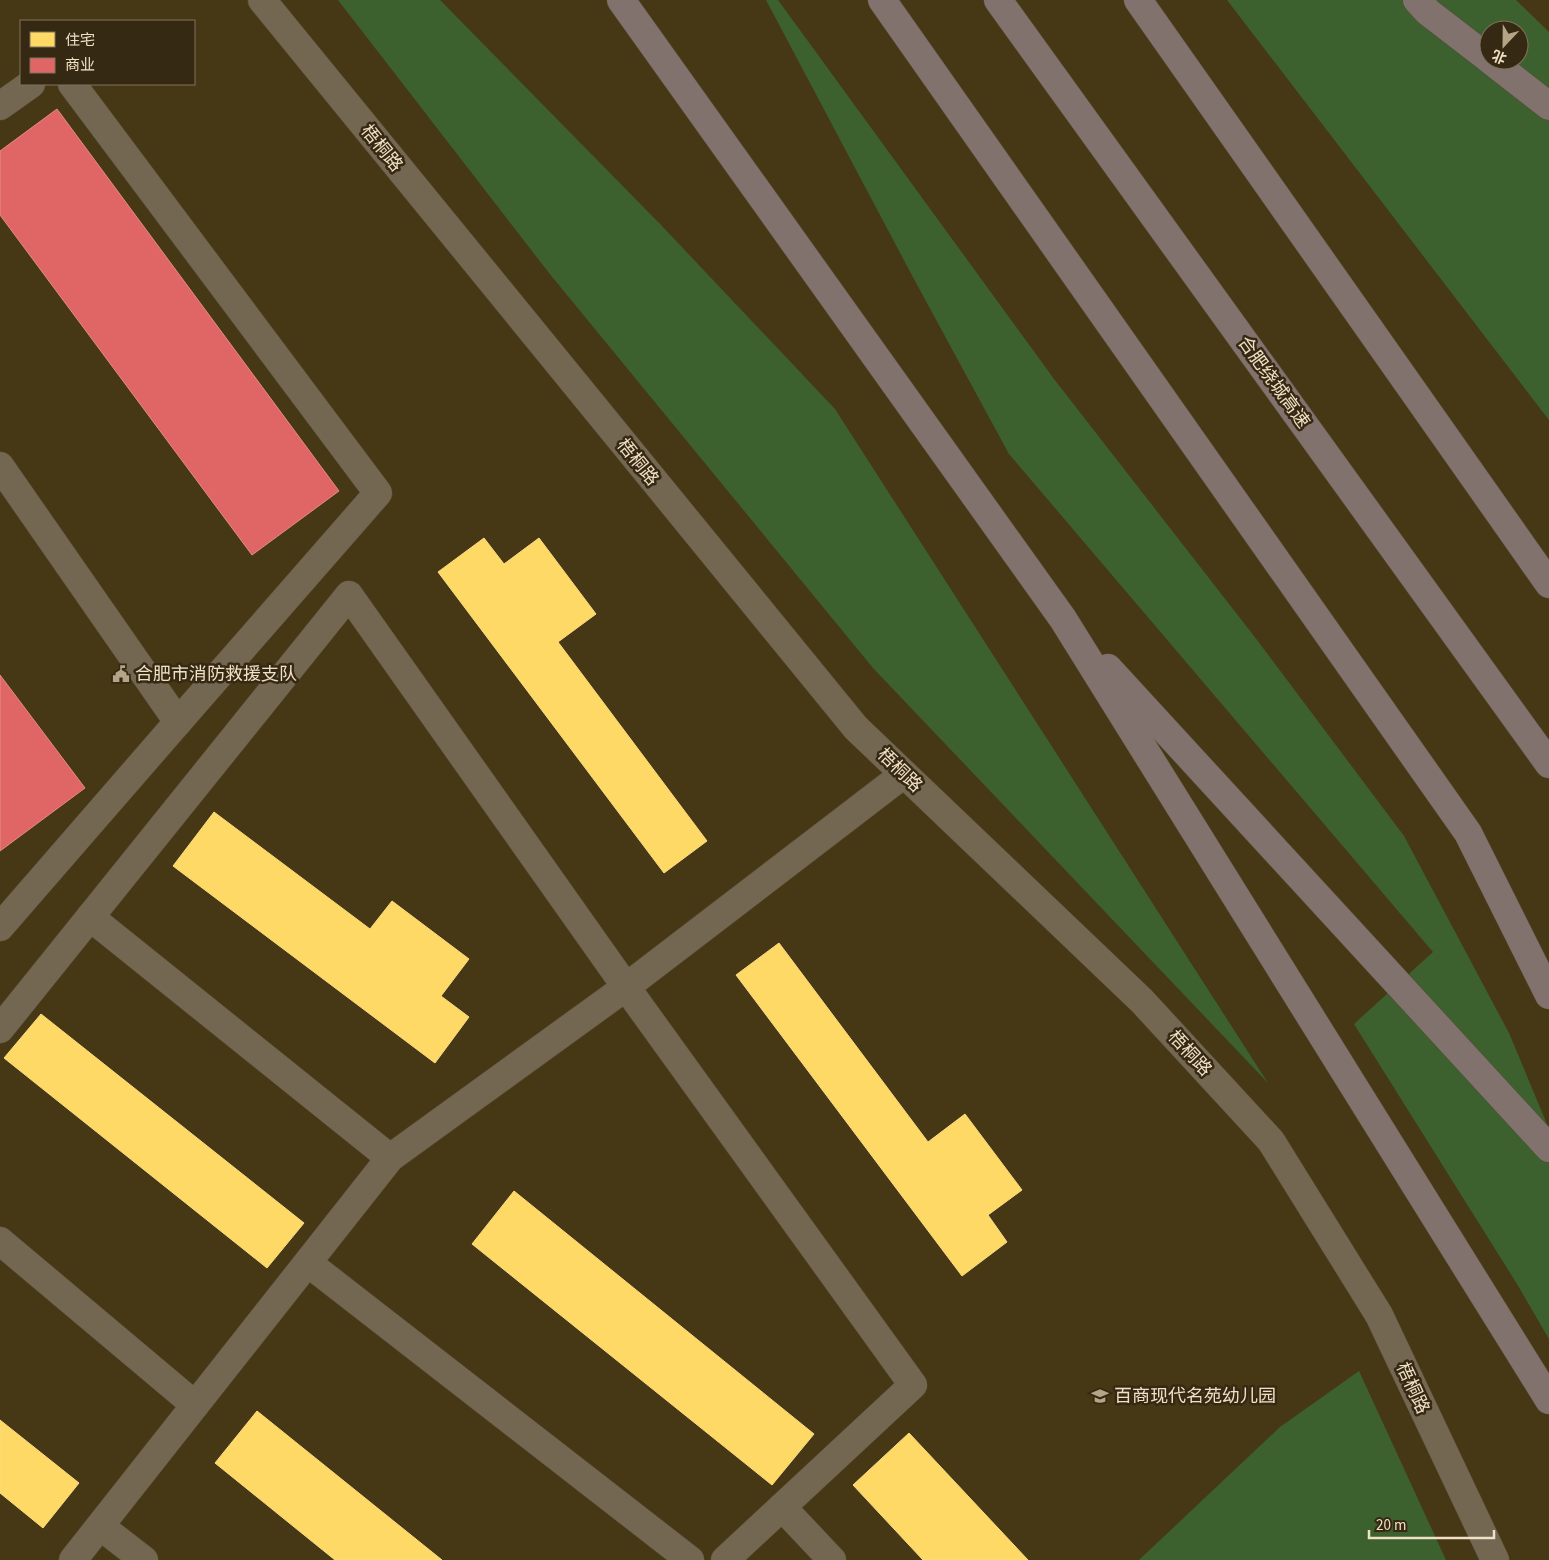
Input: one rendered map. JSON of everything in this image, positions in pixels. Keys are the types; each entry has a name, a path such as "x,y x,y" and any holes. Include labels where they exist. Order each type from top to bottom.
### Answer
{"highway":[{"path":"621,0 1063,619 1549,1400"},
{"path":"882,0 1468,833 1549,996"},
{"name":"合肥绕城高速","path":"998,0 1549,764"},
{"path":"1138,0 1549,584"},
{"path":"1416,0 1428,12 1479,52"},
{"path":"1502,70 1549,106"},
{"path":"1063,619 1549,1148"}],"street":[{"name":"梧桐路","path":"262,0 856,728 1142,1001 1271,1141 1379,1315 1495,1560"},
{"path":"0,106 30,85"},
{"path":"0,927 378,493 73,85"},
{"path":"0,466 178,722"},
{"path":"0,1029 349,595 626,988 913,1385 725,1560"},
{"path":"73,1560 390,1158 626,988 904,774"},
{"path":"90,917 390,1158"},
{"path":"0,1241 195,1405"},
{"path":"308,1263 690,1560"},
{"path":"782,1507 832,1560"},
{"path":"100,1526 144,1560"}],"green space":[{"path":"338,0 440,0 661,225 835,409 1268,1083 873,668 549,273"},
{"path":"766,0 778,0 1054,379 1254,636 1404,836 1509,1033 1549,1129 1549,1339 1517,1284 1354,1024 1433,952 1009,454"},
{"path":"1227,0 1516,0 1549,32 1549,420"},
{"path":"1359,1371 1446,1560 1139,1560 1280,1427"}],"building: 住宅":[{"path":"484,538 504,564 539,538 596,614 558,642 707,841 664,873 438,572"},
{"path":"214,812 370,929 392,901 469,959 441,996 469,1017 435,1063 173,866"},
{"path":"779,943 928,1142 965,1114 1022,1190 988,1215 1007,1242 962,1276 736,975"},
{"path":"41,1014 304,1223 267,1268 4,1058"},
{"path":"514,1191 814,1434 772,1485 472,1244"},
{"path":"257,1411 442,1560 335,1560 215,1463"},
{"path":"0,1420 79,1483 43,1528 0,1493"},
{"path":"909,1433 1028,1560 923,1560 853,1485"}],"building: 商业":[{"path":"57,109 339,491 252,555 0,215 0,151"},
{"path":"0,675 85,788 0,851"}],"place":[{"name":"合肥市消防救援支队","path":"121,674"},
{"name":"百商现代名苑幼儿园","path":"1100,1396"}]}
